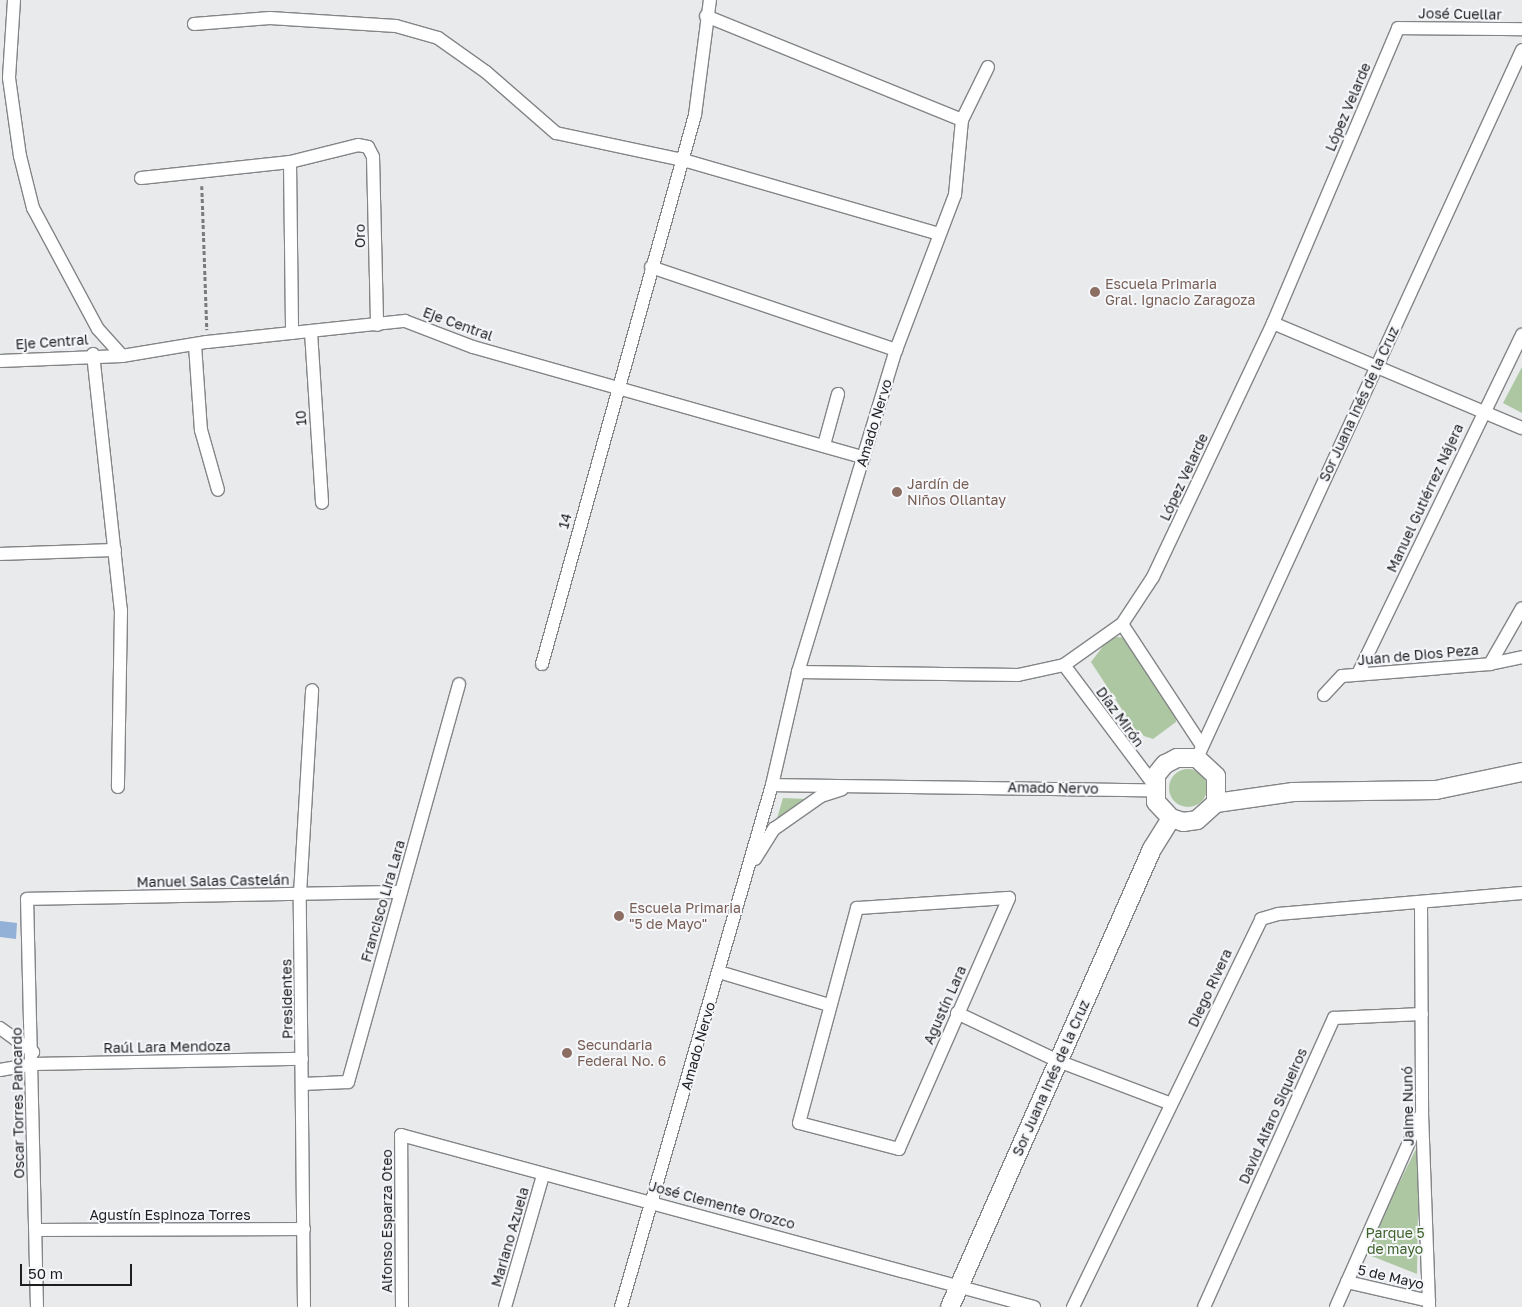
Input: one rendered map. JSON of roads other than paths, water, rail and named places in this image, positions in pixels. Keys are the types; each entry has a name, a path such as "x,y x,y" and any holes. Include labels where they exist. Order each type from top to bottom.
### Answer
{"main road":[{"path":"1216,803 1216,776 1199,752 1177,758 1165,764 1154,787 1156,802 1171,818 1197,820 1216,803 1293,792 1436,790 1522,772"},
{"name":"Sor Juana Inés de la Cruz","path":"950,1307 1152,849 1171,818"}],"street":[{"path":"14,0 9,78 20,156 33,208 98,329 122,356"},
{"name":"14","path":"542,664 651,267 695,115 706,16 710,0"},
{"path":"706,16 962,120"},
{"path":"194,24 270,18 396,26 438,38 486,72 556,133 683,160 939,234"},
{"name":"José Cuellar","path":"1398,28 1522,30"},
{"name":"López Velarde","path":"798,672 1018,675 1064,665 1122,624 1153,577 1272,323 1398,28"},
{"name":"Sor Juana Inés de la Cruz","path":"1199,752 1522,50"},
{"name":"Amado Nervo","path":"621,1307 654,1201 772,785 798,672 896,350 955,195 962,120 988,68"},
{"name":"Oro","path":"290,162 358,145 368,147 373,157 377,324"},
{"path":"141,178 201,174 290,162 292,333"},
{"path":"651,267 896,350"},
{"name":"Eje Central","path":"0,361 93,354 122,356 201,343 405,321 473,347 618,386 864,458"},
{"path":"1272,323 1377,366 1482,413 1522,428"},
{"name":"10","path":"311,332 322,504"},
{"name":"Manuel Gutiérrez Nájera","path":"1358,674 1482,413 1522,335"},
{"path":"201,343 201,430 218,490"},
{"path":"93,354 121,610 118,788"},
{"path":"824,445 838,394"},
{"path":"0,554 114,550"},
{"path":"1490,664 1522,608"},
{"path":"1122,624 1199,752"},
{"name":"Juan de Dios Peza","path":"1324,695 1342,676 1490,664 1522,657"},
{"name":"Díaz Mirón","path":"1064,665 1154,787"},
{"name":"Francisco Lira Lara","path":"302,1084 348,1082 459,684"},
{"name":"Presidentes","path":"304,1307 300,894 312,690"},
{"name":"Amado Nervo","path":"772,785 1154,787"},
{"path":"747,872 774,829 821,796 850,786"},
{"name":"Manuel Salas Castelán","path":"27,899 401,892"},
{"name":"Diego Rivera","path":"1074,1307 1261,919 1278,914 1421,904 1522,893"},
{"name":"Agustín Lara","path":"1009,898 957,1013 899,1149 798,1123 857,908 1009,898"},
{"name":"Oscar Torres Pancardo","path":"27,899 33,1058 37,1307"},
{"name":"Jaime Nunó","path":"1421,904 1422,1113 1429,1304"},
{"path":"719,972 829,1005"},
{"path":"957,1013 1058,1061 1171,1104"},
{"name":"David Alfaro Siqueiros","path":"1204,1307 1334,1018 1422,1014"},
{"path":"0,1028 33,1058 0,1070"},
{"name":"Raúl Lara Mendoza","path":"33,1058 302,1059"},
{"path":"1336,1307 1422,1113"},
{"name":"José Clemente Orozco","path":"401,1135 543,1175 654,1201 1034,1307"},
{"name":"Alfonso Esparza Oteo","path":"401,1135 402,1307"},
{"name":"Mariano Azuela","path":"505,1307 543,1175"},
{"name":"Agustín Espinoza Torres","path":"36,1230 304,1229"},
{"name":"5 de Mayo","path":"1347,1282 1429,1304"}],"place":[{"name":"Escuela Primaria Gral. Ignacio Zaragoza","path":"1095,292"},
{"name":"Jardín de Niños Ollantay","path":"897,492"},
{"name":"Escuela Primaria \"5 de Mayo\"","path":"619,916"},
{"name":"Secundaria Federal No. 6","path":"567,1053"}],"park label":[{"name":"Parque 5 de mayo","path":"1395,1242"}]}
